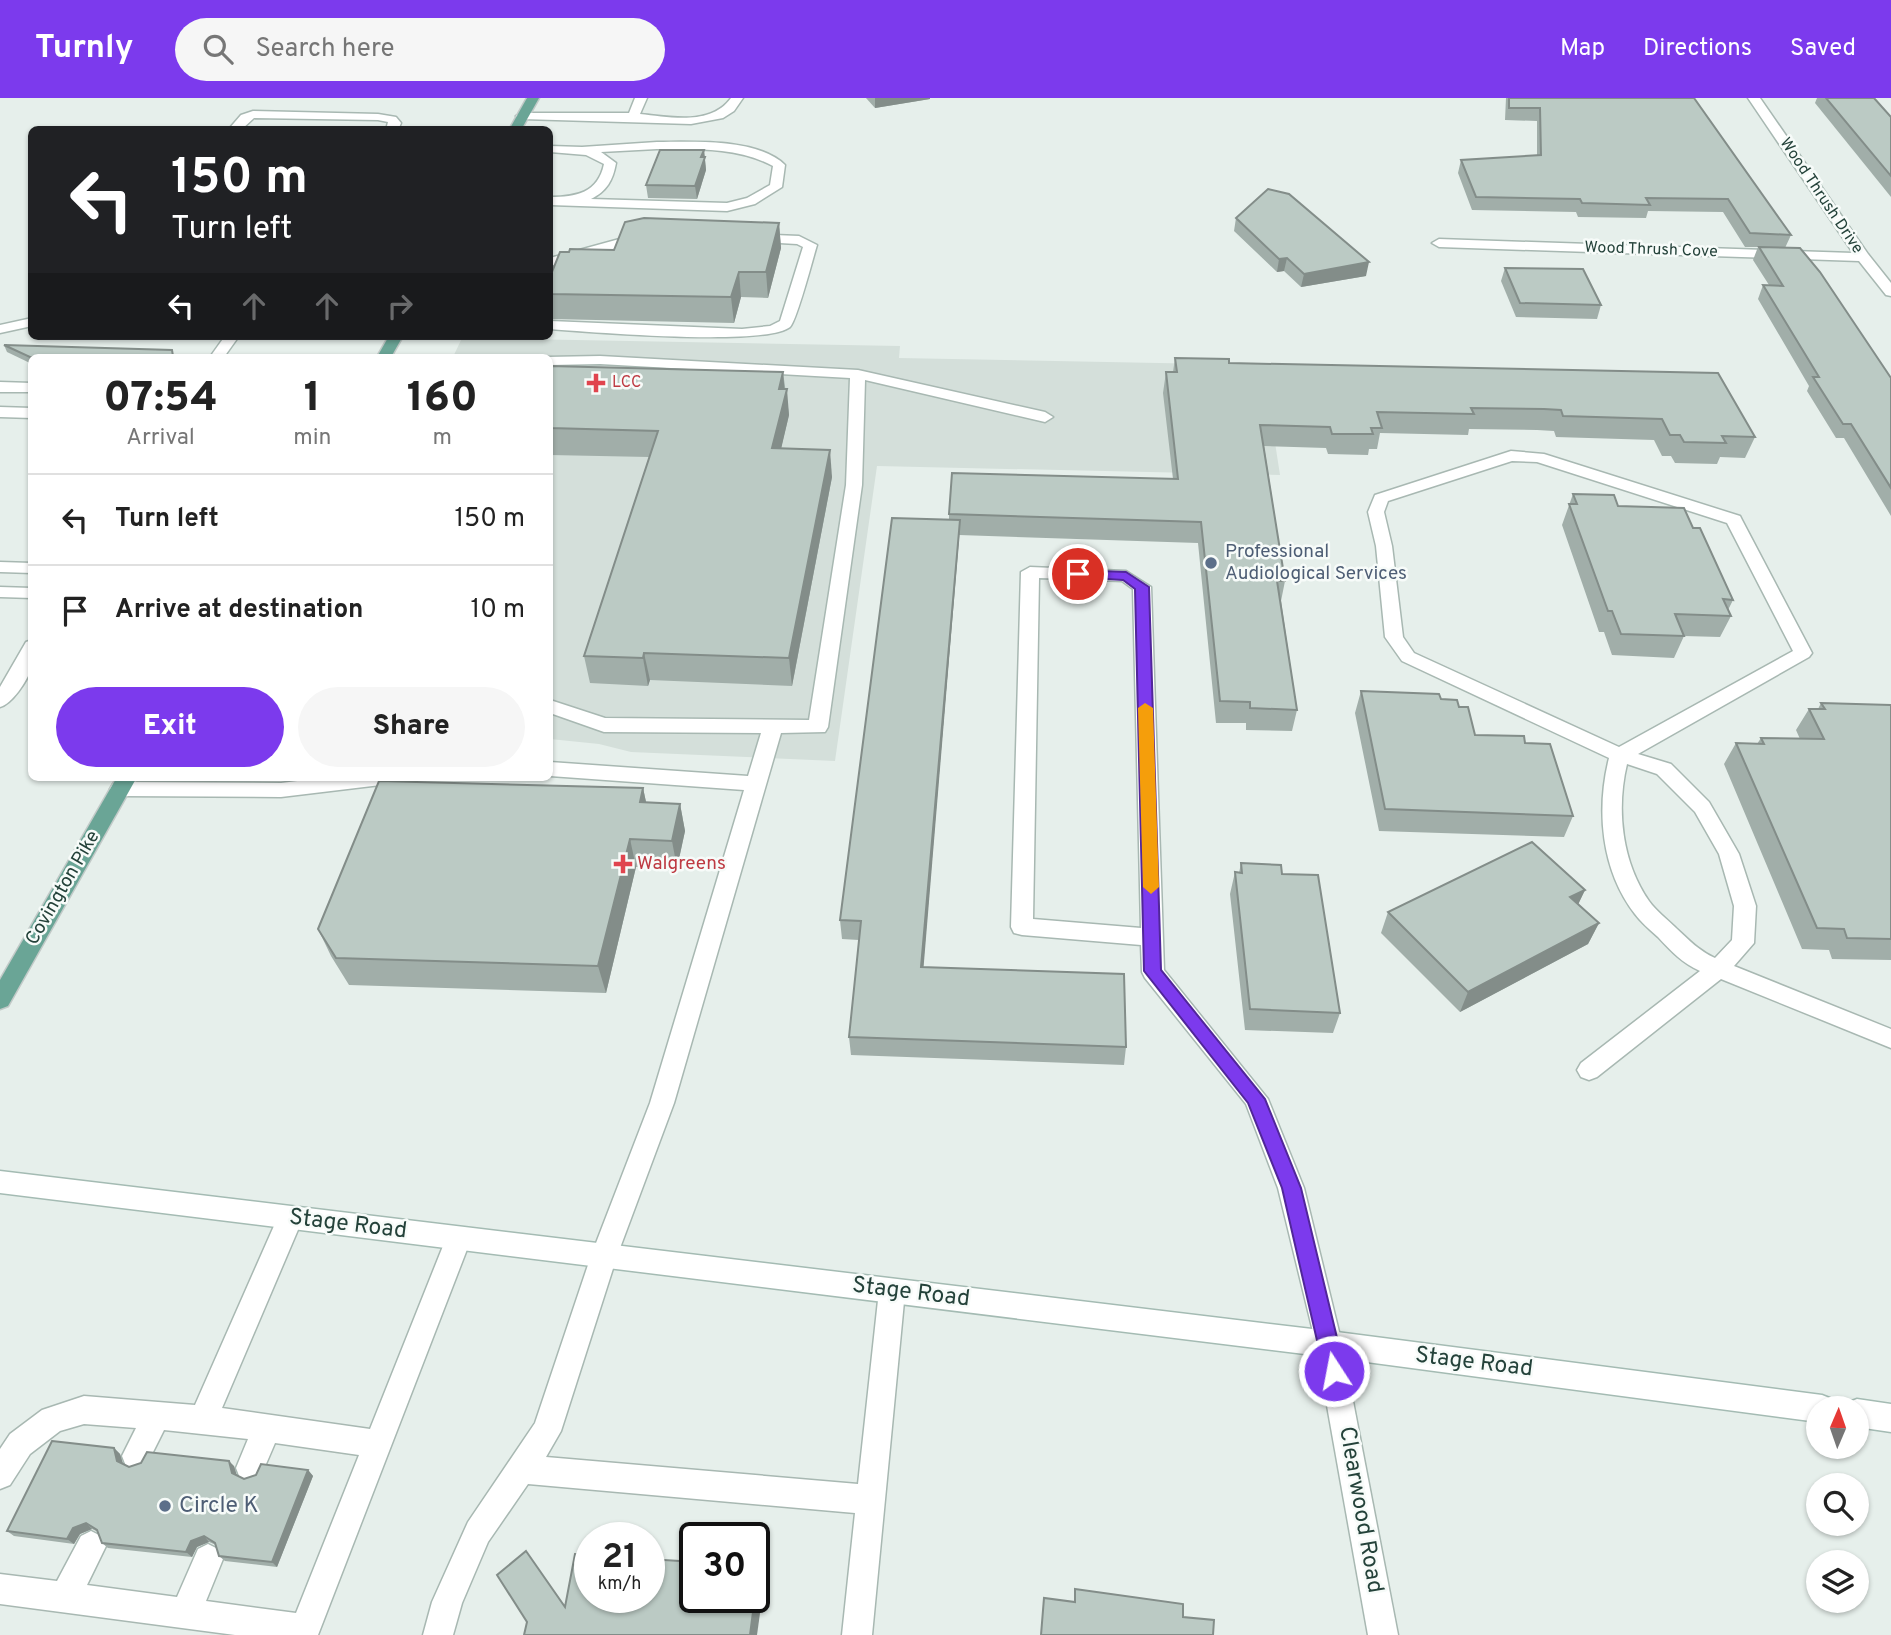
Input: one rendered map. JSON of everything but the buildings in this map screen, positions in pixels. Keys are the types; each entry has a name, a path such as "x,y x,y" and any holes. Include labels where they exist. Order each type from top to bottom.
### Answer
{"main road":[{"path":"516,126 533,98"},
{"name":"Covington Pike","path":"0,1000 123,783"}],"street":[{"path":"633,117 641,98"},
{"path":"522,116 699,119 717,116 733,108 737,98"},
{"name":"Wood Thrush Drive","path":"1754,98 1863,257 1891,292"},
{"path":"237,126 245,117 253,114 378,117 392,119 394,126"},
{"path":"553,149 692,145 755,154 779,165 776,187 751,201 727,207 553,201"},
{"path":"570,201 587,198 598,190 609,173 610,163 600,155 585,150"},
{"path":"553,261 623,239 661,236"},
{"path":"553,326 742,333 773,330 786,323 810,245 799,240 730,238"},
{"name":"Wood Thrush Cove","path":"1439,243 1863,257"},
{"path":"0,329 28,323"},
{"path":"553,361 600,360 858,374 1045,417"},
{"path":"553,707 604,725 818,727 854,485 858,374"},
{"path":"0,387 28,388"},
{"path":"0,412 28,413"},
{"path":"1590,1070 1718,969 1743,943 1745,906 1729,854 1702,807 1664,769 1620,755 1408,657 1394,637 1384,546 1376,512 1381,498 1511,456 1538,457 1734,520 1803,653 1620,755 1612,786 1612,833 1626,877 1642,908 1693,958 1718,969 1891,1038"},
{"path":"0,567 28,568"},
{"name":"Clearwood Road","path":"1152,937 1023,927 1030,572 1126,576 1142,587 1153,971 1256,1099 1291,1188 1329,1344 1383,1635"},
{"path":"0,592 28,593"},
{"path":"0,701 18,676 28,655"},
{"path":"438,1635 447,1602 478,1532 547,1431 604,1256 662,1103 773,726"},
{"path":"553,769 756,784"},
{"path":"123,783 281,790 356,781"},
{"name":"Stage Road","path":"0,1182 1329,1344 1806,1407"},
{"path":"203,1419 290,1217"},
{"path":"0,1589 305,1629 458,1239"},
{"path":"858,1635 892,1291"},
{"path":"0,1475 20,1444 52,1420 84,1410 203,1419 379,1444"},
{"path":"136,1456 157,1415"},
{"path":"1869,1415 1891,1418"},
{"path":"250,1468 268,1428"},
{"path":"522,1469 871,1500"},
{"path":"65,1598 90,1546"},
{"path":"186,1613 208,1559"}],"shaded area":[{"path":"461,340 553,340 900,346 899,358 1263,365 1280,475 877,466 835,761 631,752 599,744 553,739 553,354 454,354"}],"slow traffic":[{"path":"1145,708 1151,887"}],"place":[{"name":"LCC","path":"596,383"},
{"name":"Professional Audiological Services","path":"1211,563"},
{"name":"Walgreens","path":"623,864"},
{"name":"Circle K","path":"165,1506"}],"route":[{"path":"1078,574 1126,576 1142,587 1153,971 1198,1031 1256,1099 1291,1188 1334,1371"}]}
